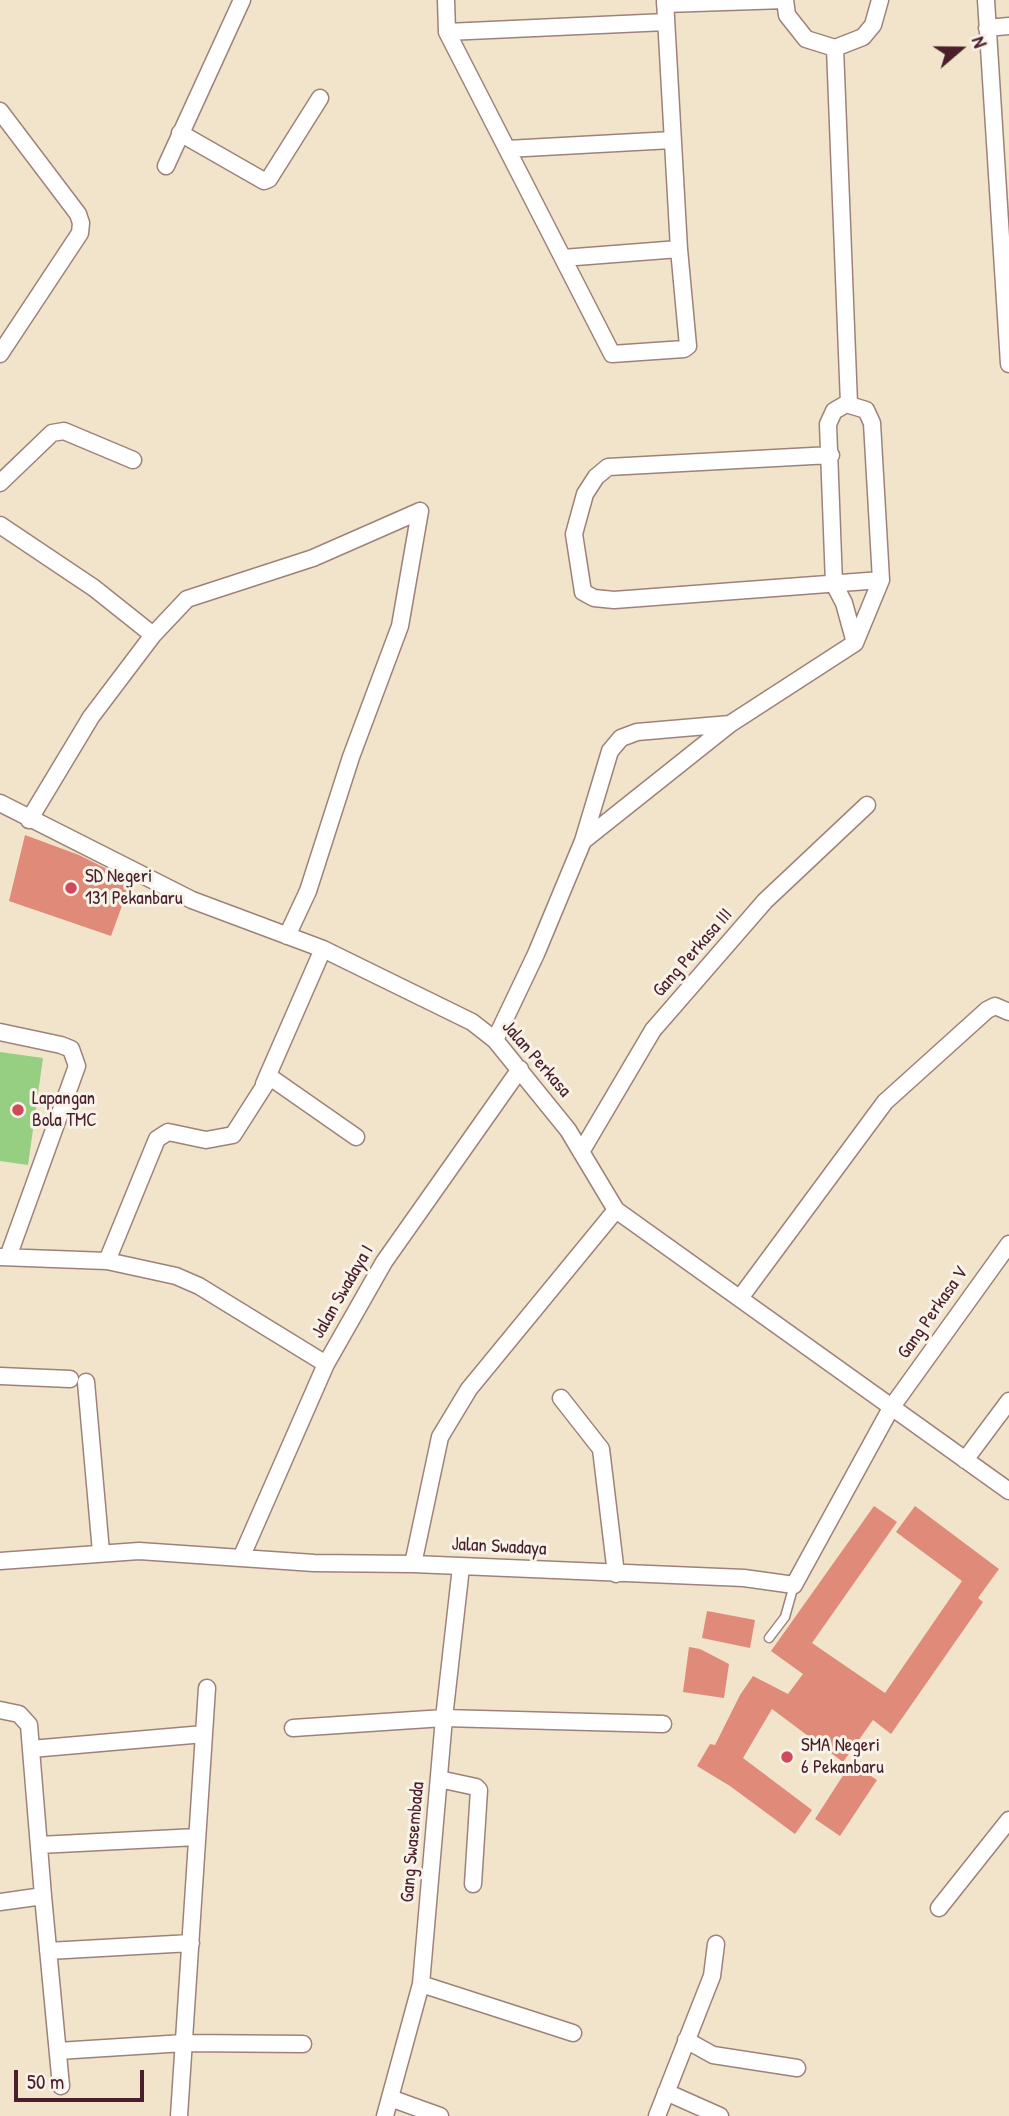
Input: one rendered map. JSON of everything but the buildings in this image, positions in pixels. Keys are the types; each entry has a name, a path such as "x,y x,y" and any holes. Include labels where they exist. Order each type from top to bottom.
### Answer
{"street":[{"path":"166,166 242,0"},
{"path":"446,0 447,33 610,353 684,349 688,346 679,249 665,2 785,0 788,15 800,34 820,46 835,48 863,37 873,25 880,0"},
{"path":"986,0 987,28 1002,143 1009,364"},
{"path":"447,33 666,22"},
{"path":"987,28 1009,26"},
{"path":"835,48 849,404"},
{"path":"180,134 264,181 269,179 320,98"},
{"path":"0,111 78,214 81,223 80,233 0,354"},
{"path":"507,149 673,141"},
{"path":"563,258 679,249"},
{"path":"583,841 730,724 856,643 881,580 872,423 866,410 849,404 839,406 830,417 834,584 844,603 856,643"},
{"path":"0,483 52,433 64,431 134,460"},
{"path":"831,455 607,467 596,477 585,494 573,534 583,592 594,598 614,600 881,580"},
{"path":"29,820 90,717 153,635 187,599 313,558 420,511 400,626 351,757 308,891 287,936"},
{"path":"0,525 94,588 153,635"},
{"path":"495,1040 536,954 583,841 610,751 621,738 637,732 730,724"},
{"name":"Jalan Perkasa","path":"0,803 192,900 323,949 472,1021 495,1040 520,1069 581,1152 616,1210 1009,1491"},
{"name":"Gang Perkasa III","path":"581,1152 653,1030 765,901 867,805"},
{"path":"107,1261 157,1139 168,1132 206,1140 233,1135 263,1085 323,949"},
{"path":"740,1298 885,1102 987,1010 996,1006 1009,1012"},
{"path":"0,1032 71,1049 77,1066 4,1257 107,1261 176,1276 199,1286 326,1364"},
{"name":"Jalan Swadaya I","path":"241,1558 326,1364 384,1262 520,1069"},
{"path":"263,1085 270,1077 356,1137"},
{"path":"413,1564 440,1437 468,1388 616,1210"},
{"name":"Gang Perkasa V","path":"891,1408 1009,1244"},
{"path":"0,1376 78,1381 101,1552"},
{"path":"561,1398 601,1449 616,1574"},
{"path":"965,1460 1009,1401"},
{"path":"794,1585 891,1408"},
{"name":"Jalan Swadaya","path":"0,1561 101,1552 744,1578 794,1585"},
{"name":"Gang Swasembada","path":"385,2116 421,1984 444,1718 461,1567"},
{"path":"179,2116 207,1688"},
{"path":"0,1710 19,1714 29,1725 61,2086"},
{"path":"293,1728 444,1718 663,1724"},
{"path":"31,1749 204,1734"},
{"path":"439,1779 480,1790 473,1884"},
{"path":"939,1908 1009,1820"},
{"path":"39,1845 197,1837"},
{"path":"0,1902 43,1896"},
{"path":"48,1951 191,1943"},
{"path":"657,2116 712,1976 716,1944"},
{"path":"421,1984 573,2033"},
{"path":"686,2040 713,2055 797,2068"},
{"path":"58,2051 184,2043 303,2045"},
{"path":"666,2092 720,2116"},
{"path":"390,2098 440,2116"}],"lane":[{"path":"769,1638 785,1617 794,1585"}],"green space":[{"name":"Lapangan Bola TMC","path":"0,1052 43,1058 28,1165 0,1161"}],"place":[{"name":"SD Negeri 131 Pekanbaru","path":"71,888"},
{"name":"Lapangan Bola TMC","path":"18,1110"},
{"name":"SMA Negeri 6 Pekanbaru","path":"787,1757"}]}
